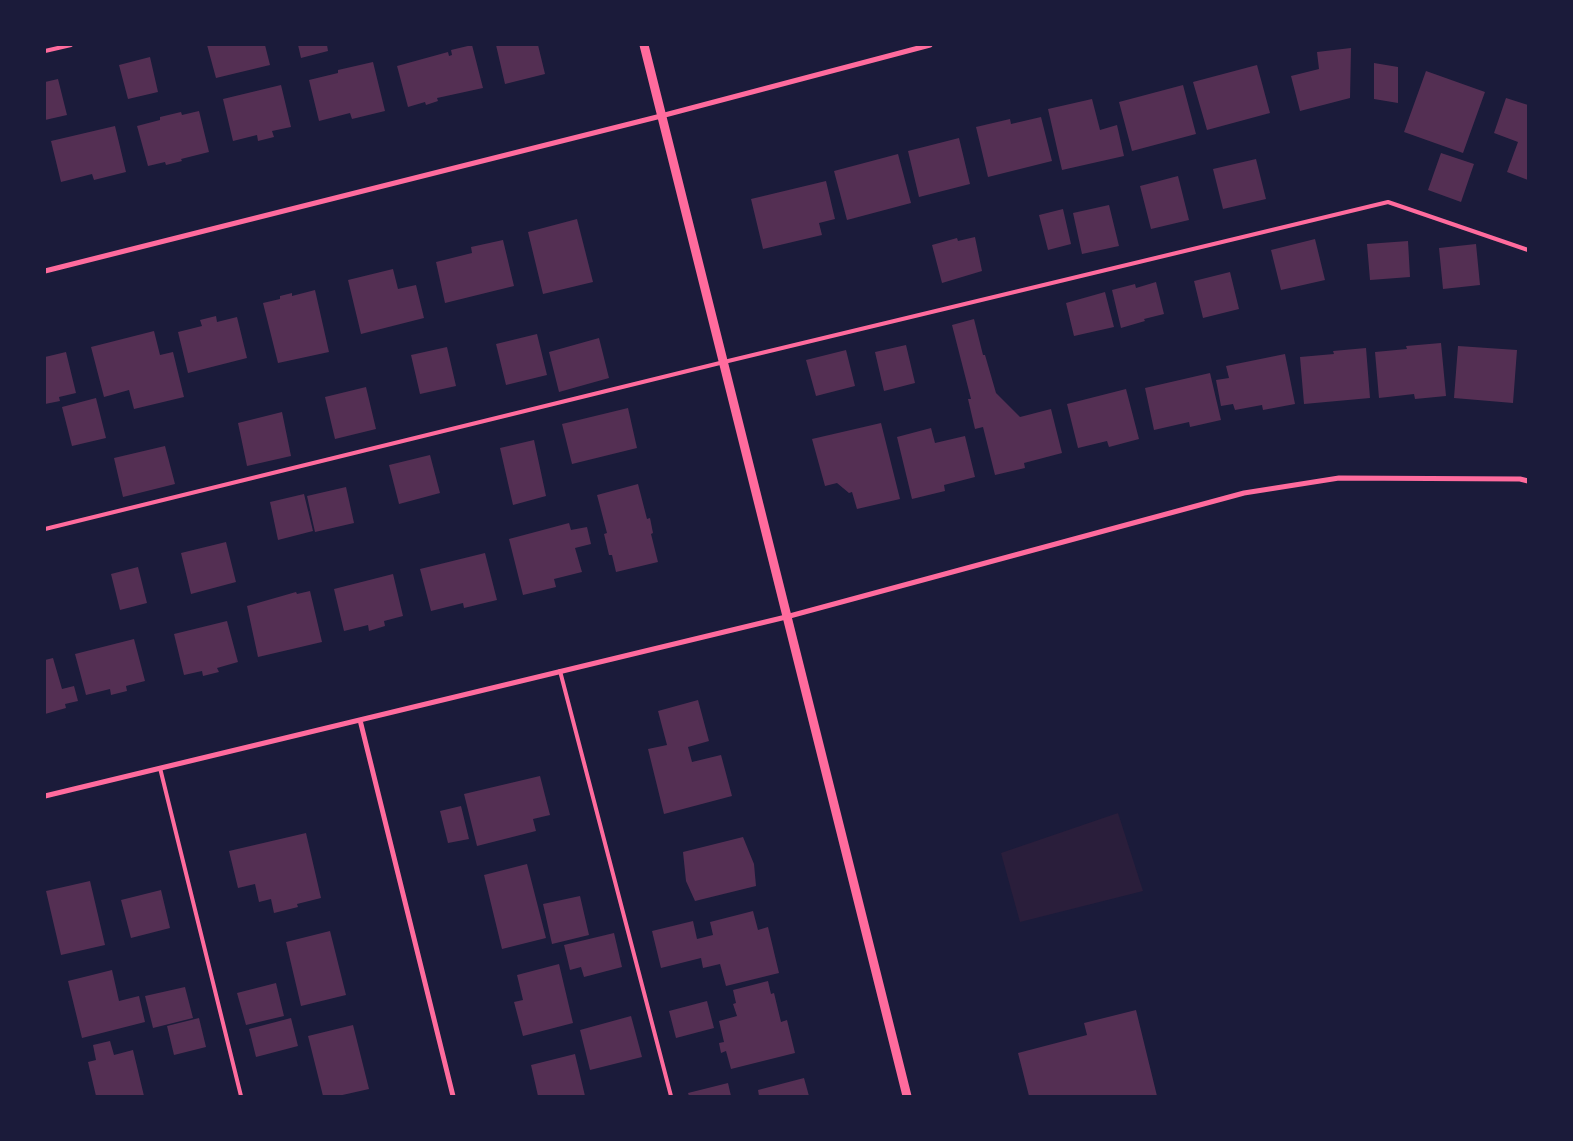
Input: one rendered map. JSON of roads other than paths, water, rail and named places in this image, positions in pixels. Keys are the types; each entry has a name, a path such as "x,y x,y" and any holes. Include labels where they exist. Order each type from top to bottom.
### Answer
{"street":[{"path":"644,45 907,1096"},
{"path":"45,271 661,116 930,45"},
{"path":"45,796 786,617 1244,493 1339,478 1520,479 1528,481"},
{"path":"360,720 453,1096"}],"lane":[{"path":"45,52 71,45"},
{"path":"45,530 724,362 1388,202 1528,250"},
{"path":"560,671 671,1096"},
{"path":"160,768 241,1096"}]}
